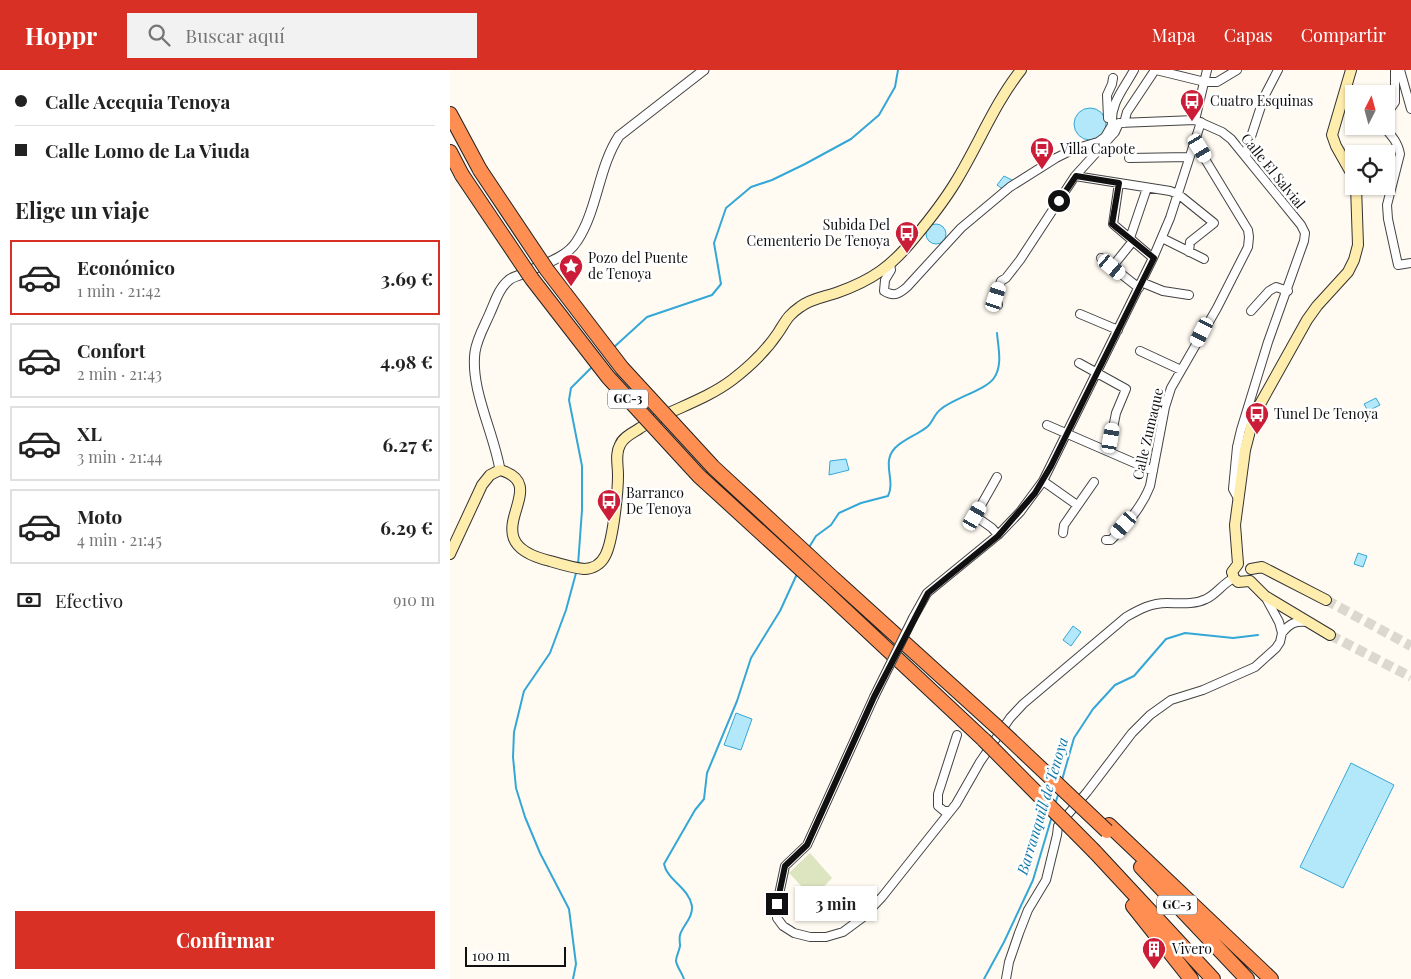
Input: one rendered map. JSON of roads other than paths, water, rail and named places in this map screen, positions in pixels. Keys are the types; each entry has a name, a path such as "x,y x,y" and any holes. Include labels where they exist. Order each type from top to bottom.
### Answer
{"highway":[{"name":"GC-3","path":"450,114 480,170 547,270 622,368 713,466 835,580 1108,828 1247,979"},
{"name":"GC-3","path":"450,152 462,175 532,279 608,377 699,476 984,740 1212,979"},
{"path":"1108,828 1271,979"},
{"path":"1093,854 1191,979"}],"main road":[{"path":"450,554 482,485 490,475 500,470 511,473 519,482 521,496 512,524 512,533 516,544 526,553 553,562 584,569 594,567 606,556 617,500 618,475 616,457 620,444 628,435 647,424 711,393 732,380 758,357 778,334 787,317 802,305 855,286 876,275 890,264 917,234 955,184 1009,85 1021,70"},
{"path":"1345,162 1332,135 1351,70"},
{"path":"1238,564 1235,525 1245,450 1252,423 1259,406 1306,320 1348,272 1354,260 1358,245 1356,195"},
{"path":"1250,581 1242,583 1234,578 1233,569 1238,564 1244,564 1251,569 1262,567 1326,600"},
{"path":"1251,569 1250,581 1265,596 1330,635"}],"street":[{"path":"500,470 497,451 477,386 474,368 476,350 481,334 501,290 509,280 564,255 577,242 587,222 611,149 619,136 704,70"},
{"path":"1116,126 1111,114 1134,70"},
{"path":"890,264 891,270 885,280 884,291 895,295 907,287 961,228 1010,187 1056,158 1074,149 1098,142 1105,136 1127,112 1156,70 1204,82 1217,82 1237,70"},
{"path":"1207,70 1194,141 1178,194 1154,258 1043,481 1025,506 998,536 928,593 913,618 874,697 807,845 785,866 777,904 777,918 783,926 794,933 810,937 826,937 842,932 862,918 882,897 956,804 980,762 1010,718 1024,704 1126,617 1144,607 1165,603 1184,604 1206,600 1221,589 1227,581 1234,578"},
{"path":"1246,158 1246,149 1264,97 1278,70"},
{"path":"1394,70 1394,85"},
{"path":"1400,70 1411,109"},
{"path":"998,305 996,297 1001,281 1006,278 1020,260 1076,176 1114,132 1116,126 1107,95 1113,78"},
{"name":"Calle El Salvial","path":"1116,126 1198,121 1222,132 1231,139 1301,225 1305,233 1288,291 1268,342 1241,430 1237,447 1233,490 1239,500"},
{"path":"1391,135 1399,148 1400,154 1387,205 1388,220 1398,265 1411,263"},
{"name":"Calle Zumaque","path":"1106,540 1112,540 1133,516 1147,493 1165,407 1171,388 1217,308 1248,247 1248,230 1194,141"},
{"path":"1129,158 1189,156"},
{"path":"1076,176 1170,191 1178,194 1214,223 1190,242 1189,252"},
{"path":"1119,183 1112,224 1154,258"},
{"path":"1112,267 1131,240 1147,188"},
{"path":"1162,238 1204,259"},
{"path":"1101,258 1140,285 1189,295"},
{"path":"1251,311 1268,291 1276,287 1288,291"},
{"path":"1080,314 1118,330"},
{"path":"1140,351 1181,370"},
{"path":"1079,364 1126,389 1116,413 1111,438"},
{"path":"1047,425 1153,471"},
{"path":"998,477 975,516 992,528 998,536"},
{"path":"1043,481 1077,505"},
{"path":"1063,533 1064,525 1094,482"},
{"path":"1006,979 1009,962 1028,910 1046,880 1058,826 1087,792 1132,733 1150,715 1171,700 1203,690 1255,667 1276,648 1282,633 1279,622 1265,596"},
{"path":"1282,633 1290,624 1298,621 1309,622"},
{"path":"949,811 944,811 938,806 938,794 957,735"}],"water":[{"path":"1090,108 1096,109 1101,113 1105,118 1105,130 1101,135 1096,139 1090,140 1084,139 1079,135 1075,130 1074,124 1075,118 1079,113 1084,109"},
{"path":"1004,176 1014,181 1003,189 997,185"},
{"path":"936,224 943,227 946,234 943,241 936,244 929,241 926,234 929,227"},
{"path":"1376,398 1380,405 1368,411 1364,404"},
{"path":"846,459 849,470 829,475 830,461"},
{"path":"1358,553 1367,556 1363,567 1354,564"},
{"path":"1073,626 1081,632 1071,646 1063,640"},
{"path":"736,713 752,719 741,750 724,745"},
{"path":"1351,763 1394,785 1343,888 1300,867"}],"waterway":[{"name":"Barranco De Tenoya","path":"613,348 647,317 712,295 721,284 714,243 726,208 751,187 772,180 851,139 879,115 895,87 898,70"},
{"path":"808,549 816,536 831,525 839,513 861,503 888,496 891,484 889,460 895,448 927,427 941,409 984,386 994,378 999,362 997,333"},
{"name":"Barranco De Tenoya","path":"578,565 582,510 582,466 569,400 571,388 593,366"},
{"name":"Barranco De Tenoya","path":"573,979 576,964 569,909 540,853 525,817 516,788 513,757 514,732 524,691 550,653 566,610 576,573"},
{"path":"684,979 677,966 676,959 680,946 681,931 691,914 692,906 687,894 669,875 664,864 695,810 704,799 707,773 737,701 751,658 780,611 797,574"},
{"name":"Barranquill de Tenoya","path":"1062,780 1074,738 1093,709 1115,685 1134,676 1166,639 1185,633 1233,638 1258,635"},
{"name":"Barranquill de Tenoya","path":"1055,804 1059,792"},
{"name":"Barranquill de Tenoya","path":"984,979 1004,942 1033,880 1052,816"}],"tunnel":[{"path":"1326,600 1411,646"},
{"path":"1330,635 1411,677"}],"place":[{"name":"Cuatro Esquinas","path":"1192,122"},
{"name":"Villa Capote","path":"1042,170"},
{"name":"Subida Del Cementerio De Tenoya","path":"907,254"},
{"name":"Pozo del Puente de Tenoya","path":"571,287"},
{"name":"Tunel De Tenoya","path":"1257,435"},
{"name":"Barranco De Tenoya","path":"609,522"},
{"name":"Vivero","path":"1154,970"}]}
